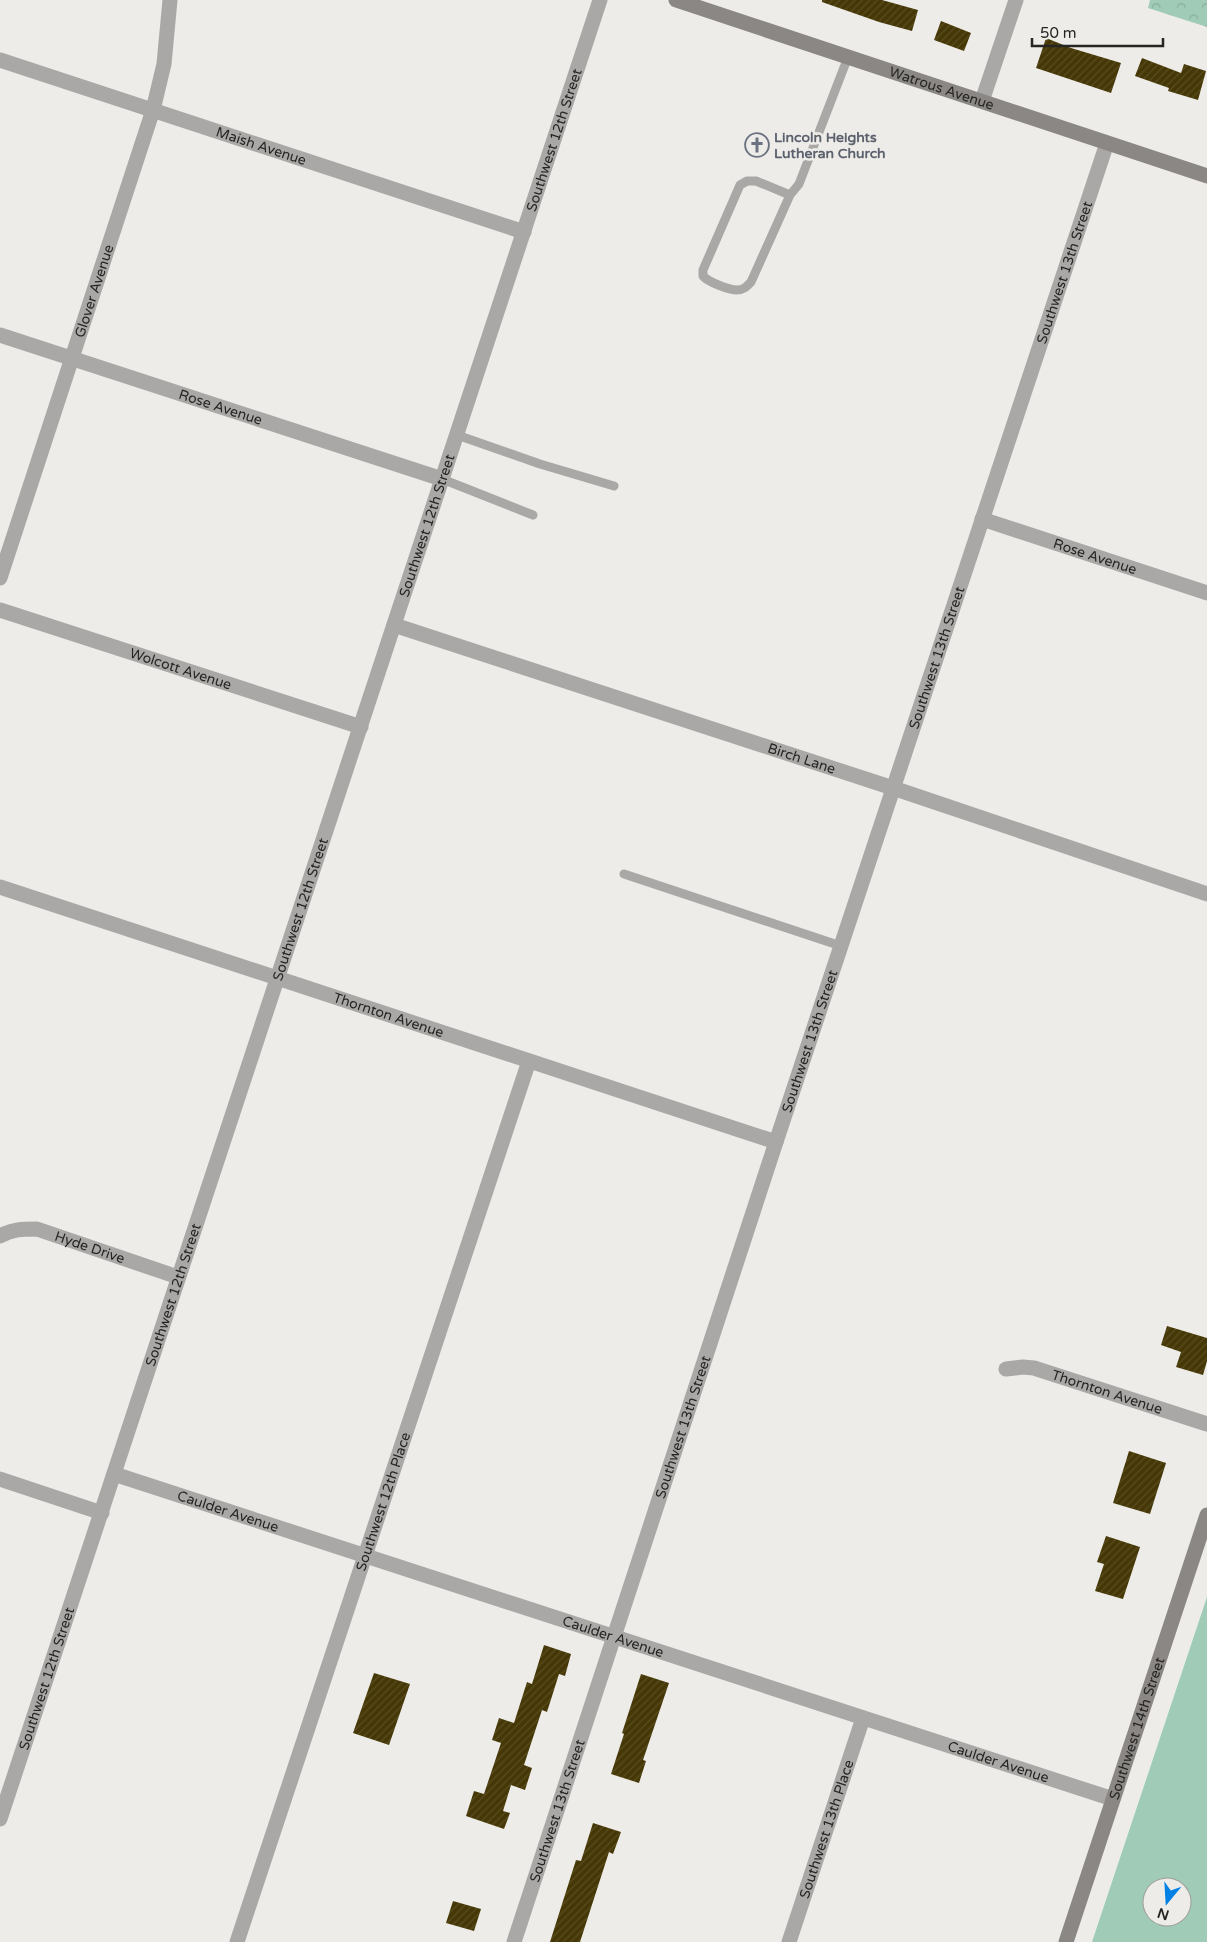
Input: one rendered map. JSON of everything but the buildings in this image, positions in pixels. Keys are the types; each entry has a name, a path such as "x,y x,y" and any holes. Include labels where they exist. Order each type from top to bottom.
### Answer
{"street":[{"name":"Glover Avenue","path":"0,578 153,110 164,64 170,0"},
{"name":"Southwest 12th Street","path":"0,1819 600,0"},
{"name":"Watrous Avenue","path":"676,0 1207,176"},
{"path":"982,101 1016,0"},
{"name":"Maish Avenue","path":"0,60 524,232"},
{"name":"Southwest 13th Street","path":"514,1942 776,1142 1107,143"},
{"name":"Rose Avenue","path":"0,334 442,479"},
{"name":"Rose Avenue","path":"982,519 1207,592"},
{"name":"Wolcott Avenue","path":"0,610 361,727"},
{"name":"Birch Lane","path":"394,625 893,788 1207,894"},
{"name":"Thornton Avenue","path":"0,887 776,1142"},
{"name":"Southwest 12th Place","path":"238,1942 529,1061"},
{"name":"Hyde Drive","path":"0,1236 6,1232 21,1228 37,1230 178,1277"},
{"name":"Thornton Avenue","path":"1006,1369 1034,1368 1207,1424"},
{"name":"Caulder Avenue","path":"114,1474 1113,1799"},
{"path":"0,1479 102,1513"},
{"name":"Southwest 14th Street","path":"1066,1942 1207,1515"},
{"name":"Southwest 13th Place","path":"789,1942 863,1718"}],"lane":[{"path":"790,195 756,182 747,181 740,186 703,270 703,276 708,281 737,290 746,288 751,282 790,195 799,184 848,57"},
{"path":"457,434 540,464 614,486"},
{"path":"442,479 533,514"},
{"path":"624,874 841,946"}],"green space":[{"path":"1150,0 1207,0 1207,27 1148,8"},
{"path":"1207,1597 1207,1942 1092,1942"}],"place":[{"name":"Lincoln Heights Lutheran Church","path":"757,145"}]}
